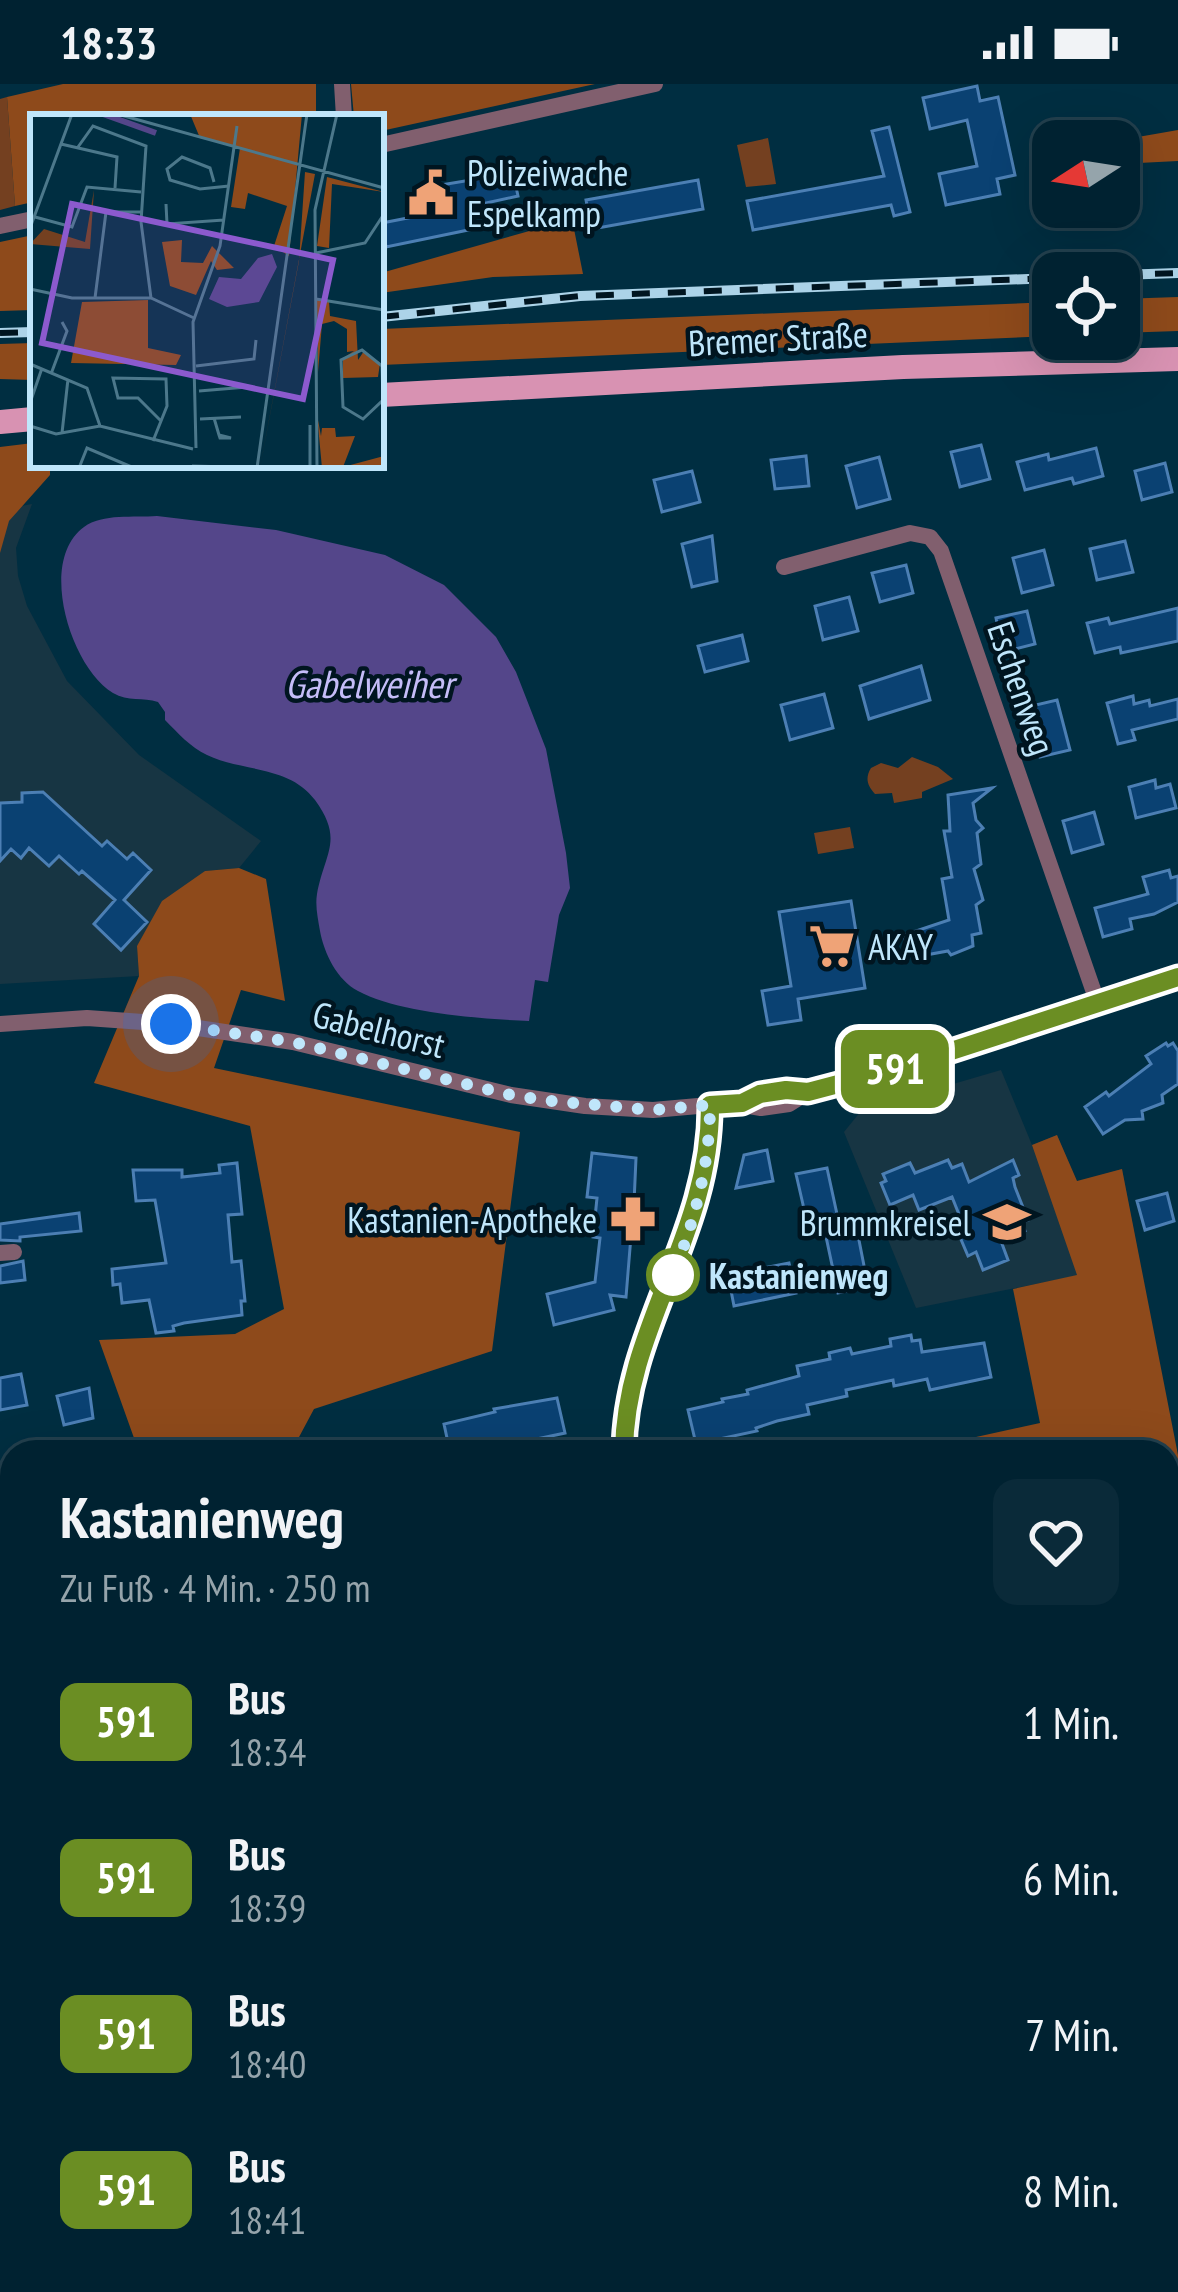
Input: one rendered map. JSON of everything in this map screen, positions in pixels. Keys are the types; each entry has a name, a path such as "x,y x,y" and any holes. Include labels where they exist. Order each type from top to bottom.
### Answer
{"main road":[{"name":"Bremer Straße","path":"384,395 1178,359"},
{"path":"0,422 30,419"}],"street":[{"path":"342,84 344,114"},
{"path":"384,144 655,84"},
{"path":"0,226 30,220"},
{"name":"Eschenweg","path":"784,567 910,532 929,537 941,551 1098,1004"},
{"name":"Gabelhorst","path":"0,1024 87,1018 171,1024 293,1042 511,1095 653,1110 742,1103 786,1090 808,1092 933,1058 1178,977"},
{"path":"624,1440 638,1354 677,1265 701,1190 710,1143 710,1105"}],"shaded area":[{"path":"63,84 316,84 316,114 30,114 30,203 15,206 7,97"},
{"path":"351,84 595,84 384,130 384,114 354,114"},
{"path":"7,97 15,206 0,210 0,99"},
{"path":"1178,130 1178,161 1140,163 1140,137"},
{"path":"768,138 776,184 746,187 737,145"},
{"path":"572,219 583,274 493,277 384,293 384,272"},
{"path":"30,236 30,310 0,311 0,242"},
{"path":"1178,297 1178,331 1140,332 1140,298"},
{"path":"1032,303 1032,337 384,365 384,329"},
{"path":"30,343 30,380 0,379 0,344"},
{"path":"30,443 30,468 50,468 50,475 9,521 0,553 0,447"},
{"path":"32,504 16,548 18,576 27,606 67,681 139,755 261,841 239,868 205,871 137,946 139,976 0,984 0,510"},
{"path":"912,757 953,779 922,792 922,798 894,803 892,793 875,794 868,781 871,768 881,763 898,768"},
{"path":"850,827 854,848 818,854 814,833"},
{"path":"239,868 266,879 285,1001 241,990 214,1068 520,1132 492,1351 314,1409 297,1440 135,1440 99,1340 235,1334 284,1309 250,1126 94,1083 139,976 137,946 162,901 205,871"},
{"name":"Brummkreisel","path":"1001,1070 1032,1145 1057,1135 1077,1182 1122,1169 1140,1263 916,1308 844,1132 861,1111"},
{"path":"1057,1135 1077,1181 1122,1169 1175,1440 963,1440 1040,1423 1013,1289 1077,1275 1032,1145"}],"water":[{"name":"Gabelweiher","path":"157,516 276,530 385,555 444,585 496,637 516,672 546,749 570,888 559,915 548,982 535,980 529,1021 418,1010 375,999 351,986 333,965 320,931 316,899 330,836 315,800 279,775 201,752 165,720 158,702 113,693 84,661 65,613 61,588 70,543 84,527 100,520"}],"building":[{"path":"977,86 980,101 998,97 1015,175 997,179 1000,194 946,205 939,174 977,166 967,120 930,129 923,98"},
{"path":"889,127 910,212 894,216 891,205 753,230 747,201 884,176 872,131"},
{"path":"513,173 518,196 468,207 473,229 386,247 384,223 423,215 417,189"},
{"path":"698,180 703,209 592,229 586,200"},
{"path":"981,445 990,479 960,487 951,452"},
{"path":"1096,448 1103,476 1025,490 1017,462 1048,454 1049,460"},
{"path":"806,456 809,486 775,489 771,460"},
{"path":"879,457 890,499 857,508 846,466"},
{"path":"1165,463 1172,492 1142,500 1135,471"},
{"path":"692,471 700,502 662,512 654,480"},
{"path":"712,536 717,581 692,587 682,544"},
{"path":"1125,541 1133,572 1097,580 1090,549"},
{"path":"1044,550 1053,585 1022,593 1013,558"},
{"path":"906,565 913,593 880,602 872,573"},
{"path":"849,597 858,631 823,640 815,606"},
{"path":"1178,608 1178,641 1121,653 1120,647 1095,653 1087,623 1108,618 1110,624"},
{"path":"1027,611 1035,644 1003,652 996,618"},
{"path":"742,635 748,661 705,672 698,646"},
{"path":"921,666 930,700 869,719 860,686"},
{"path":"824,694 833,728 790,740 781,705"},
{"path":"1133,696 1134,704 1149,700 1150,706 1178,699 1178,719 1132,730 1135,740 1118,744 1107,703"},
{"path":"1057,700 1070,750 1040,757 1027,707"},
{"path":"1155,780 1156,788 1170,784 1176,808 1136,818 1129,787"},
{"path":"992,788 973,803 983,828 977,833 981,864 974,869 983,900 976,905 981,933 972,935 973,946 951,955 948,951 926,955 918,961 904,935 949,920 942,879 952,877 944,831 950,831 948,795"},
{"path":"43,792 102,846 107,841 127,859 133,853 151,870 124,900 147,922 121,950 94,924 115,900 82,871 79,874 59,856 49,866 29,848 21,858 11,849 0,861 0,803 22,802 22,793"},
{"path":"1094,812 1103,844 1072,853 1063,821"},
{"path":"1169,870 1171,878 1178,876 1178,902 1130,919 1132,929 1103,937 1095,908 1148,894 1143,877"},
{"name":"AKAY","path":"851,901 865,988 798,999 801,1020 768,1025 762,991 791,986 779,912"},
{"path":"1173,1043 1178,1051 1178,1084 1162,1095 1163,1103 1142,1111 1143,1119 1125,1120 1103,1134 1085,1107 1106,1092 1109,1096 1151,1064 1146,1056"},
{"path":"767,1150 773,1181 736,1188 744,1155"},
{"path":"592,1153 636,1158 634,1203 643,1214 641,1228 631,1236 626,1297 610,1295 614,1310 554,1325 547,1294 595,1282 600,1238 593,1237 597,1198 587,1197"},
{"name":"Brummkreisel","path":"948,1160 952,1168 962,1164 969,1182 1013,1160 1019,1175 1013,1178 1015,1187 1028,1220 1022,1222 1025,1231 1001,1241 1008,1260 983,1270 976,1252 968,1256 957,1230 964,1227 952,1197 919,1210 913,1195 890,1205 881,1183 886,1181 883,1174 910,1163 915,1173"},
{"path":"237,1163 242,1214 228,1215 232,1262 241,1261 242,1315 184,1323 173,1326 174,1331 156,1333 149,1300 122,1303 120,1284 113,1285 112,1269 166,1263 155,1200 136,1201 133,1170 182,1170 182,1177 220,1173 219,1165"},
{"path":"827,1168 840,1228 856,1225 868,1286 838,1293 825,1232 810,1235 796,1174"},
{"path":"1167,1193 1174,1221 1145,1230 1137,1201"},
{"path":"79,1213 81,1231 0,1240 0,1224"},
{"path":"23,1261 25,1280 0,1283 0,1266"},
{"path":"789,1263 796,1293 734,1306 728,1275"},
{"path":"911,1335 912,1341 920,1340 922,1352 984,1343 991,1377 930,1390 927,1379 846,1390 847,1396 807,1405 809,1414 757,1431 695,1440 688,1410 799,1376 797,1366 830,1359 829,1353 891,1346 890,1339"},
{"path":"21,1374 27,1405 0,1410 0,1378"},
{"path":"89,1388 93,1418 64,1425 57,1396"},
{"path":"557,1398 565,1433 532,1440 447,1440 444,1424"}],"railway":[{"path":"1140,274 1178,273"},
{"path":"384,317 580,296 1032,279"},
{"path":"0,333 30,332"}],"bus line":[{"name":"591","path":"624,1440 638,1354 677,1265 701,1190 710,1143 710,1105 742,1103 786,1090 808,1092 899,1068 1178,977"}],"place":[{"name":"Polizeiwache Espelkamp","path":"431,193"},
{"name":"AKAY","path":"832,946"},
{"name":"Kastanien-Apotheke","path":"633,1219"},
{"name":"Brummkreisel","path":"1007,1222"},
{"name":"Kastanienweg","path":"673,1275"}],"route":[{"path":"171,1024 293,1042 511,1095 653,1110 710,1105 710,1143 701,1190 673,1275"}]}
